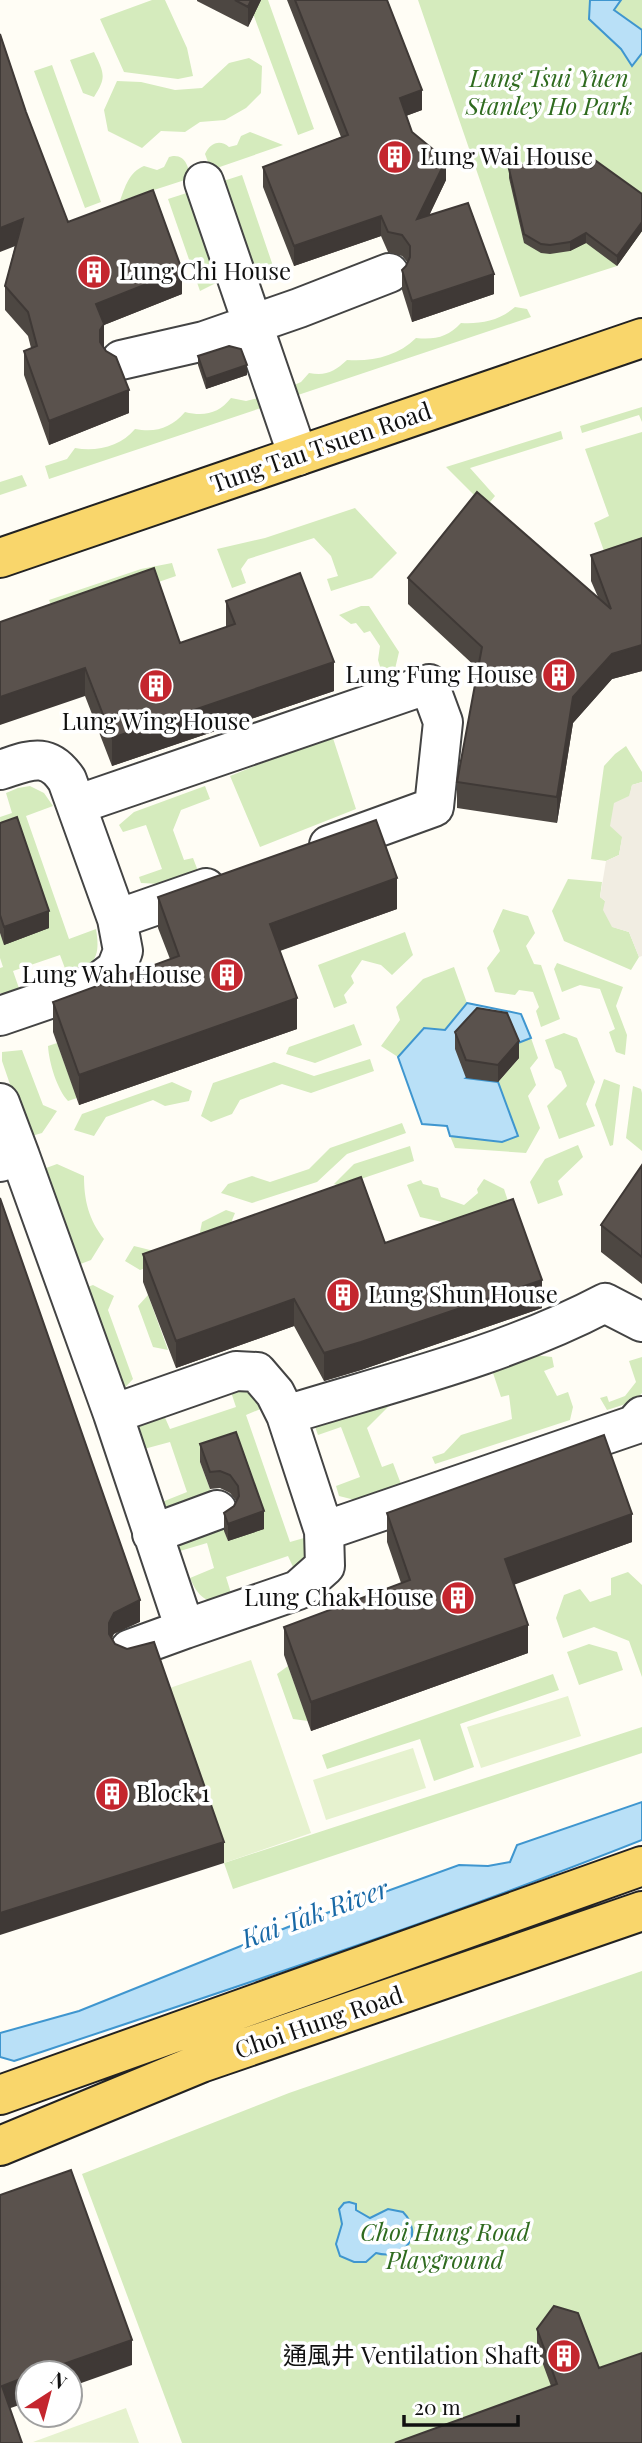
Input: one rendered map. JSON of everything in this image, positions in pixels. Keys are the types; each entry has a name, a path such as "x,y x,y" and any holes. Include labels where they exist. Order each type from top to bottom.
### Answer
{"main road":[{"name":"Tung Tau Tsuen Road","path":"0,558 642,338"},
{"name":"Choi Hung Road","path":"0,2095 642,1866"},
{"name":"Choi Hung Road","path":"0,2146 201,2063 642,1911"}],"lane":[{"path":"204,182 298,456"},
{"path":"121,360 205,341 389,273"},
{"path":"76,805 429,684 443,722 434,807 299,856"},
{"path":"0,770 29,761 44,760 59,767 67,780 117,919 123,951 116,969 99,982 0,1016"},
{"path":"117,919 235,878"},
{"path":"0,1102 10,1159 113,1414 185,1629"},
{"path":"286,1415 467,1359 562,1325 606,1303 642,1322"},
{"path":"113,1414 236,1371 257,1372 275,1393 286,1415 324,1531 325,1566 298,1590 130,1649"},
{"path":"324,1531 634,1425 642,1416"},
{"path":"152,1534 217,1510"}],"green space":[{"path":"152,0 165,0 187,48 193,76 178,79 124,72 100,19"},
{"path":"248,0 268,0 314,129 298,135"},
{"name":"Lung Tsui Yuen Stanley Ho Park","path":"418,0 642,0 642,231 617,266 520,297"},
{"path":"94,52 103,75 94,97 83,93 70,60"},
{"path":"249,58 262,66 261,93 246,108 225,120 200,122 185,132 161,131 142,148 108,131 104,110 117,81 141,82 175,90 202,88 229,63"},
{"path":"52,65 101,202 85,208 34,71"},
{"path":"250,132 283,145 211,170 205,154 210,147 216,143 229,147 237,145 241,136"},
{"path":"169,157 184,160 191,178 120,201 135,172 144,166 157,170 164,167"},
{"path":"242,175 273,266 257,272 251,271 214,184"},
{"path":"196,190 218,282 200,291 168,199"},
{"path":"515,307 527,309 531,317 295,396 292,386 301,382 309,373 330,372 347,360 384,356 401,349 416,338 441,337 461,323 490,321"},
{"path":"231,398 246,401 258,398 261,408 49,479 45,466 67,459 75,448 92,449 116,444 135,429 163,428 185,412 211,412 222,407"},
{"path":"642,407 642,422 639,415 582,433 580,426"},
{"path":"561,431 563,439 470,468 495,496 486,507 446,467"},
{"path":"642,432 642,538 604,551 594,523 609,516 585,449"},
{"path":"22,475 27,486 0,495 0,482"},
{"path":"355,508 397,553 372,578 331,591 327,579 338,576 331,556 314,538 248,559 241,569 246,583 232,588 217,549 265,538"},
{"path":"172,563 176,576 56,617 49,600 141,569"},
{"path":"361,606 369,606 399,652 395,669 382,673 378,660 380,646 370,631 364,633 356,623 351,624 339,615"},
{"path":"332,735 356,809 260,847 230,776"},
{"path":"626,746 642,772 642,782 632,785 619,855 606,861 591,859 604,766"},
{"path":"30,786 44,793 53,806 26,816 69,939 96,929 96,954 90,964 69,979 60,955 13,971 21,994 0,993 0,968 3,967 0,958 0,933 5,945 0,817 12,813 6,793"},
{"path":"205,786 210,799 181,810 173,830 184,860 193,858 198,871 161,884 141,883 139,877 162,869 146,825 123,832 119,825 134,812"},
{"path":"568,879 602,882 600,897 605,901 613,927 629,932 639,957 631,970 564,941 552,911"},
{"path":"503,909 528,916 535,933 526,946 534,964 541,965 560,1019 541,1027 536,1011 539,1007 533,992 519,990 515,995 495,992 487,968 500,951 493,931"},
{"path":"405,932 413,955 392,975 381,965 362,960 351,976 354,983 344,995 347,1003 334,1008 318,965"},
{"path":"557,963 623,987 616,1006 627,1035 625,1055 616,1052 609,1032 615,1029 600,989 580,985 562,992 554,969"},
{"path":"454,967 467,1003 445,1030 423,1028 398,1057 381,1046 400,1020 396,1007 423,979"},
{"path":"354,1024 362,1045 315,1063 286,1054 289,1047"},
{"path":"564,1033 577,1038 595,1082 586,1104 595,1126 559,1139 547,1106 567,1086 561,1071 555,1068 545,1040"},
{"path":"531,1038 538,1058 530,1068 536,1085 528,1096 540,1128 526,1153 455,1148 450,1136 502,1142 518,1136 498,1082 519,1058 513,1045"},
{"path":"57,1043 77,1098 68,1101 57,1083 50,1060 48,1046"},
{"path":"22,1050 43,1105 57,1111 42,1133 28,1137 2,1061 2,1052"},
{"path":"370,1059 374,1071 311,1093 282,1084 240,1100 232,1114 211,1122 201,1116 213,1083 274,1062 314,1076"},
{"path":"604,1079 620,1085 613,1145 610,1146 595,1105"},
{"path":"172,1082 192,1091 189,1101 165,1106 153,1100 106,1117 94,1136 74,1130 82,1114"},
{"path":"633,1086 641,1089 642,1093 642,1151 626,1138"},
{"path":"402,1123 406,1133 347,1154 317,1182 252,1203 221,1193 228,1184 252,1176 270,1182 309,1169 330,1148"},
{"path":"578,1145 583,1157 558,1181 563,1195 538,1204 530,1182 545,1159"},
{"path":"410,1146 414,1161 340,1186 334,1184 354,1164"},
{"path":"57,1164 84,1176 88,1210 104,1239 91,1260 70,1268 38,1171"},
{"path":"484,1179 504,1189 509,1204 451,1224 420,1217 407,1185 421,1180 423,1184 438,1188 441,1197 464,1205 478,1193 477,1189"},
{"path":"226,1210 235,1213 224,1240 140,1270 125,1261 134,1246 154,1251 199,1237 202,1222"},
{"path":"93,1285 114,1296 108,1310 133,1379 119,1394 79,1290"},
{"path":"148,1295 168,1350 153,1347 138,1306"},
{"path":"534,1355 552,1357 554,1367 544,1371 557,1396 568,1392 573,1407 570,1420 435,1464 432,1457 444,1453 461,1435 512,1419 509,1395 501,1397 493,1373 502,1366"},
{"path":"642,1357 642,1393 635,1401 607,1410 600,1398 607,1396 609,1402 625,1396 636,1382 629,1361"},
{"path":"237,1379 270,1405 246,1415 290,1542 318,1534 299,1580 288,1556 226,1577 234,1603 207,1599 198,1592 190,1578 214,1568 207,1543 180,1551 179,1541 221,1521 228,1541 263,1528 236,1450 200,1462 214,1500 170,1511 162,1502 187,1492 170,1442 144,1449 140,1428 143,1419 159,1404 170,1429 236,1407 227,1380"},
{"path":"397,1398 367,1428 382,1467 393,1463 401,1484 359,1501 339,1496 336,1486 360,1477 341,1427 318,1435 314,1424"},
{"path":"628,1572 642,1585 642,1677 629,1641 594,1627 563,1638 556,1618 564,1595 580,1589 590,1602 611,1595 611,1578"},
{"path":"589,1644 617,1652 623,1670 579,1685 567,1652"},
{"path":"251,1660 311,1833 224,1863 164,1690"},
{"path":"288,1666 308,1721 293,1719 277,1674"},
{"path":"553,1674 559,1690 460,1724 474,1767 434,1781 420,1739 327,1769 322,1755"},
{"path":"568,1696 581,1736 481,1768 467,1727"},
{"path":"642,1727 642,1753 233,1889 224,1863"},
{"path":"413,1748 426,1788 326,1820 313,1780"},
{"name":"Choi Hung Road Playground","path":"642,1971 642,2443 182,2443 82,2174 289,2093"},
{"path":"126,2408 139,2443 33,2442 69,2429 84,2429 84,2423"}],"shaded area":[{"path":"642,782 642,956 639,957 629,932 612,927 603,910 605,901 600,897 606,861 619,855 622,837 610,826 614,803 629,796 632,785"}],"water":[{"path":"590,0 621,0 614,10 642,30 642,53 632,66 621,49 589,19"},
{"path":"467,1003 521,1014 531,1038 513,1045 466,1078 498,1082 518,1136 502,1142 450,1136 447,1126 422,1124 398,1057 424,1028 445,1030"},
{"name":"Kai Tak River","path":"642,1802 642,1840 408,1928 251,1982 14,2061 0,2057 0,2033 79,2011 288,1927 459,1865 488,1866 510,1862 517,1845"},
{"path":"349,2202 356,2204 356,2210 370,2218 388,2209 403,2212 412,2229 408,2244 395,2253 376,2253 366,2262 354,2262 340,2256 336,2244 342,2224 339,2209"}],"building":[{"path":"235,0 251,0 248,7"},
{"name":"Lung Wai House","path":"295,0 387,0 422,90 400,98 412,132 446,160 417,219 468,203 494,274 412,301 402,270 410,257 410,246 402,235 388,232 381,216 294,246 263,167 348,135"},
{"name":"Lung Chi House","path":"0,34 68,222 153,190 182,270 96,304 104,324 100,330 100,342 106,351 116,357 129,390 49,421 24,351 37,346 28,312 5,286 23,219 0,228"},
{"path":"546,158 591,168 596,161 642,194 642,222 617,256 586,233 570,242 550,245 541,244 524,234 509,169"},
{"path":"229,346 241,349 247,365 206,379 198,356"},
{"name":"Lung Fung House","path":"477,492 611,609 591,555 642,538 642,645 612,654 573,697 557,797 457,782 482,647 408,578"},
{"path":"154,568 180,643 235,624 226,601 300,573 334,662 112,738 85,668 0,697 0,622"},
{"path":"17,817 49,911 4,927 0,915 0,823"},
{"path":"376,820 397,878 270,924 297,998 79,1075 53,1002 179,956 158,897"},
{"path":"477,1008 507,1013 519,1041 498,1065 466,1060 455,1032"},
{"path":"642,1165 642,1257 601,1225"},
{"path":"361,1177 385,1243 513,1199 542,1280 324,1353 294,1299 176,1341 143,1254"},
{"path":"0,1198 140,1600 114,1613 109,1623 109,1634 115,1644 127,1649 154,1642 224,1842 0,1913"},
{"path":"236,1432 264,1511 228,1524 224,1513 234,1506 239,1496 238,1486 230,1475 220,1471 210,1472 200,1444"},
{"path":"604,1435 632,1514 505,1559 528,1625 311,1702 284,1627 410,1580 387,1513"},
{"path":"71,2170 132,2340 78,2359 14,2359 14,2381 2,2386 14,2420 14,2429 17,2429 22,2443 0,2443 0,2195"},
{"path":"554,2306 578,2313 599,2368 642,2353 642,2443 395,2443 557,2384 537,2329"}],"place":[{"name":"Lung Wai House","path":"395,157"},
{"name":"Lung Chi House","path":"94,272"},
{"name":"Lung Fung House","path":"559,675"},
{"name":"Lung Wing House","path":"156,686"},
{"name":"Lung Wah House","path":"227,975"},
{"name":"Lung Shun House","path":"343,1295"},
{"name":"Lung Chak House","path":"458,1598"},
{"name":"Block 1","path":"112,1794"},
{"name":"通風井 Ventilation Shaft","path":"564,2356"}]}
